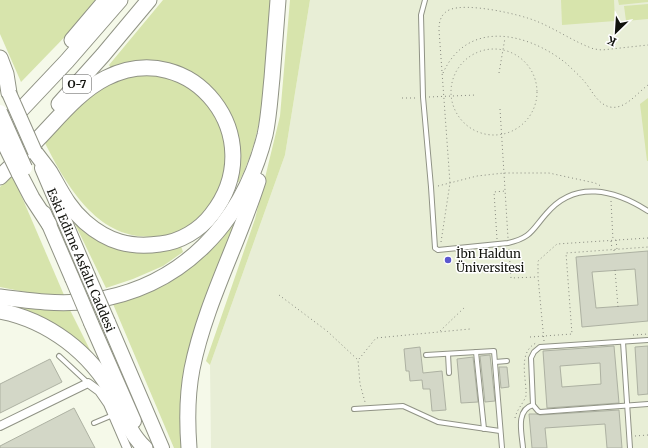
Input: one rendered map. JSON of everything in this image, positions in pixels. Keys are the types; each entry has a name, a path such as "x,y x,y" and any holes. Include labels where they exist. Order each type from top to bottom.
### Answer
{"highway":[{"path":"0,118 65,48 106,0"},
{"name":"O-7","path":"0,133 67,61 120,0"},
{"name":"O-7","path":"0,165 73,88 149,0"},
{"path":"0,297 48,302 68,302 89,301 125,293 147,285 184,264 211,240 242,196 253,173 265,135 269,115 278,0"},
{"path":"189,448 188,421 190,389 196,351 209,310 255,191 274,118 279,82 283,0"},
{"path":"0,58 6,74 9,93"},
{"path":"0,177 65,111 93,86 119,72 148,68 179,74 192,82 213,100 226,122 233,145 234,163 230,182 223,200 210,218 201,226 185,236 165,244 149,246 121,243 109,239 86,223 75,213 64,198 35,152"},
{"name":"Eski Edirne Asfaltı Caddesi","path":"0,72 162,448"},
{"path":"0,112 32,198 49,224"},
{"path":"0,133 22,171"},
{"name":"Eski Edirne Asfaltı Caddesi","path":"49,224 145,448"},
{"path":"0,311 18,316 42,326 66,340 78,350 94,366 103,379 129,427 145,448"}],"street":[{"path":"0,426 88,383 99,391 113,415 127,448"}],"lane":[{"path":"425,0 421,15 422,97 431,187 434,247 436,249 508,243 519,240 526,237 535,229 552,207 567,197 582,192 594,191 610,194 633,202 648,211"},
{"path":"648,340 540,347 536,349 531,358 533,405 540,412 648,404"},
{"path":"623,342 630,448"},
{"path":"426,355 494,351 502,448"},
{"path":"476,352 484,429"},
{"path":"448,354 449,373"},
{"path":"59,356 88,383"},
{"path":"495,362 507,361"},
{"path":"523,448 522,415 526,408 533,405"},
{"path":"354,409 404,406 438,422 500,431"},
{"path":"94,423 113,415"}],"path":[{"path":"436,249 442,240 450,183 439,22 441,17 446,12 457,8 485,9 525,17 537,21 594,49 602,50 648,45"},
{"path":"443,74 457,51 466,44 487,36 517,39 535,45 552,54 577,73 598,100 608,106 615,107 622,105 648,85"},
{"path":"499,73 505,37"},
{"path":"491,49 502,50 517,56 528,65 535,78 537,92 534,107 527,119 516,129 502,134 487,134 480,132 466,124 456,112 452,96 453,79 463,63 478,52 491,49"},
{"path":"402,98 476,95"},
{"path":"500,109 511,278 538,277"},
{"path":"431,187 477,176 504,173 549,173 596,184 604,188 610,194"},
{"path":"497,244 494,192 505,191"},
{"path":"610,199 613,240"},
{"path":"541,341 544,341 544,336 538,277 538,261 557,244 648,238"},
{"path":"610,240 612,250"},
{"path":"616,240 617,250"},
{"path":"530,337 572,334 566,253 648,247"},
{"path":"615,270 618,307"},
{"path":"279,295 327,331 358,360 360,384 367,408"},
{"path":"439,331 465,307"},
{"path":"358,360 376,338 470,329"},
{"path":"629,335 648,334"},
{"path":"515,418 517,410 525,400 526,396 525,357 529,348 538,342"},
{"path":"629,437 648,435"}],"shaded area":[{"name":"İbn Haldun Üniversitesi","path":"310,0 648,0 648,448 211,448 210,365 285,155"}],"green space":[{"path":"0,0 96,0 84,17 21,82 0,34"},
{"path":"163,0 273,0 267,70 260,116 248,161 239,182 236,181 239,141 235,125 224,104 206,83 189,71 167,64 144,61 121,64 111,68 109,65"},
{"path":"290,0 310,0 285,155 210,365 206,361 255,219 280,116"},
{"path":"561,0 614,0 615,21 562,25"},
{"path":"618,0 648,0 648,2 619,5"},
{"path":"648,4 648,19 626,21 624,6"},
{"path":"154,75 170,78 181,83 199,96 210,110 218,124 224,139 226,156 225,172 220,189 209,210 193,223 181,230 170,234 147,237 127,234 108,225 92,213 78,198 66,181 45,143 74,110 100,88 132,76"},
{"path":"648,98 648,161 647,161 640,104"},
{"path":"12,174 64,295 30,293 0,287 0,187"},
{"path":"240,214 201,318 186,448 174,448 113,304 151,291 166,284 183,273 209,249"},
{"path":"77,223 98,237 180,243 183,252 163,266 133,279 106,288 75,224"},
{"path":"18,308 70,310 91,352 50,322"}],"building":[{"path":"648,251 648,321 582,327 576,257","holes":["635,269 638,305 596,308 592,272"]},
{"path":"614,346 619,403 547,408 543,351","holes":["600,363 601,384 562,387 560,366"]},
{"path":"648,346 648,394 638,395 635,347"},
{"path":"420,347 423,373 442,371 446,410 432,411 430,389 423,389 422,380 410,381 409,371 406,371 404,349"},
{"path":"490,355 495,401 485,402 480,356"},
{"path":"473,357 478,402 461,403 457,359"},
{"path":"50,359 62,382 0,413 0,384"},
{"path":"499,367 507,367 509,387 501,388"},
{"path":"74,408 95,448 0,448 0,446"},
{"path":"619,410 622,448 607,448 605,424 545,428 547,448 532,448 529,414 540,415"}],"place":[{"name":"İbn Haldun Üniversitesi","path":"448,260"}]}
